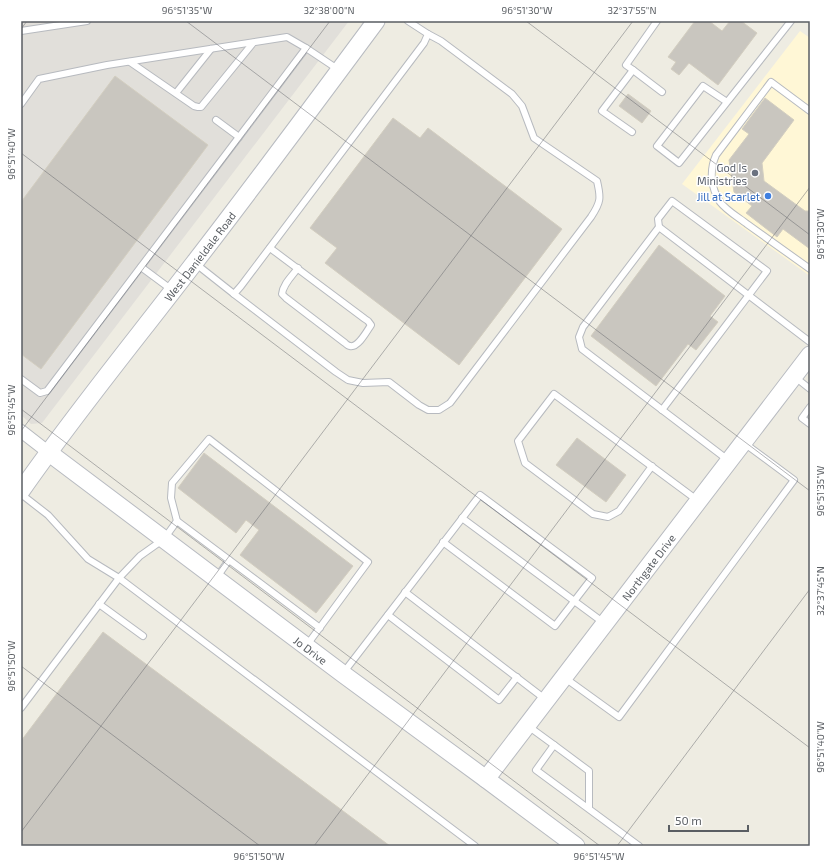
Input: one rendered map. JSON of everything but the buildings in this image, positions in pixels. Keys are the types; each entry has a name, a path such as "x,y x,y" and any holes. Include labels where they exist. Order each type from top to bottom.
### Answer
{"street":[{"name":"West Danieldale Road","path":"21,491 48,452 194,263 376,21"},
{"name":"Northgate Drive","path":"486,779 810,355"},
{"path":"21,431 48,452"},
{"name":"Jo Drive","path":"48,452 343,674 576,846"}],"lane":[{"path":"21,31 87,21"},
{"path":"194,263 348,380 363,383 389,382 428,410 439,410 450,403 591,217 598,206 600,194 597,181 534,138 522,106 512,94 441,41 408,21"},
{"path":"658,21 626,65 662,92"},
{"path":"727,102 703,86 657,146 679,163 791,21"},
{"path":"234,294 244,283 424,43 428,34"},
{"path":"21,104 39,79 130,62 287,37 339,70"},
{"path":"130,62 194,106 201,107 253,43"},
{"path":"21,379 40,393 47,391 306,48"},
{"path":"176,94 211,49"},
{"path":"632,132 602,111 633,70"},
{"path":"810,111 771,82 716,155 713,162 711,176 715,191 722,204 810,269"},
{"path":"216,120 239,137"},
{"path":"662,410 767,271 672,201 658,219 659,227 583,327 579,337 582,348 662,410 729,461"},
{"path":"659,227 810,342"},
{"path":"270,248 298,268 368,321 371,326 357,344 350,346 344,343 282,294 283,289 298,268"},
{"path":"141,267 173,290"},
{"path":"794,376 810,388"},
{"path":"652,466 619,511 608,517 593,514 525,462 518,441 554,394 652,466 699,501"},
{"path":"810,407 802,418 810,424"},
{"path":"306,646 320,628 368,562 209,439 172,482 171,498 177,521 320,628"},
{"path":"564,677 619,717 794,480 743,442"},
{"path":"21,494 48,516 88,560 119,578 475,846"},
{"path":"343,674 443,542 480,495 592,578 556,626 443,542"},
{"path":"462,518 605,623"},
{"path":"21,708 119,578 140,556 164,539 177,521"},
{"path":"216,578 229,560"},
{"path":"405,592 547,700"},
{"path":"99,604 143,636"},
{"path":"388,615 499,700 517,677"},
{"path":"527,725 589,771 589,809"},
{"path":"554,745 536,770 639,846"}],"shaded area":[{"path":"21,21 349,21 42,423 31,424 21,415"},
{"path":"800,31 810,38 810,276 682,184"}],"place":[{"name":"God Is Ministries","path":"755,173"},
{"name":"Jill at Scarlet","path":"768,196"}]}
